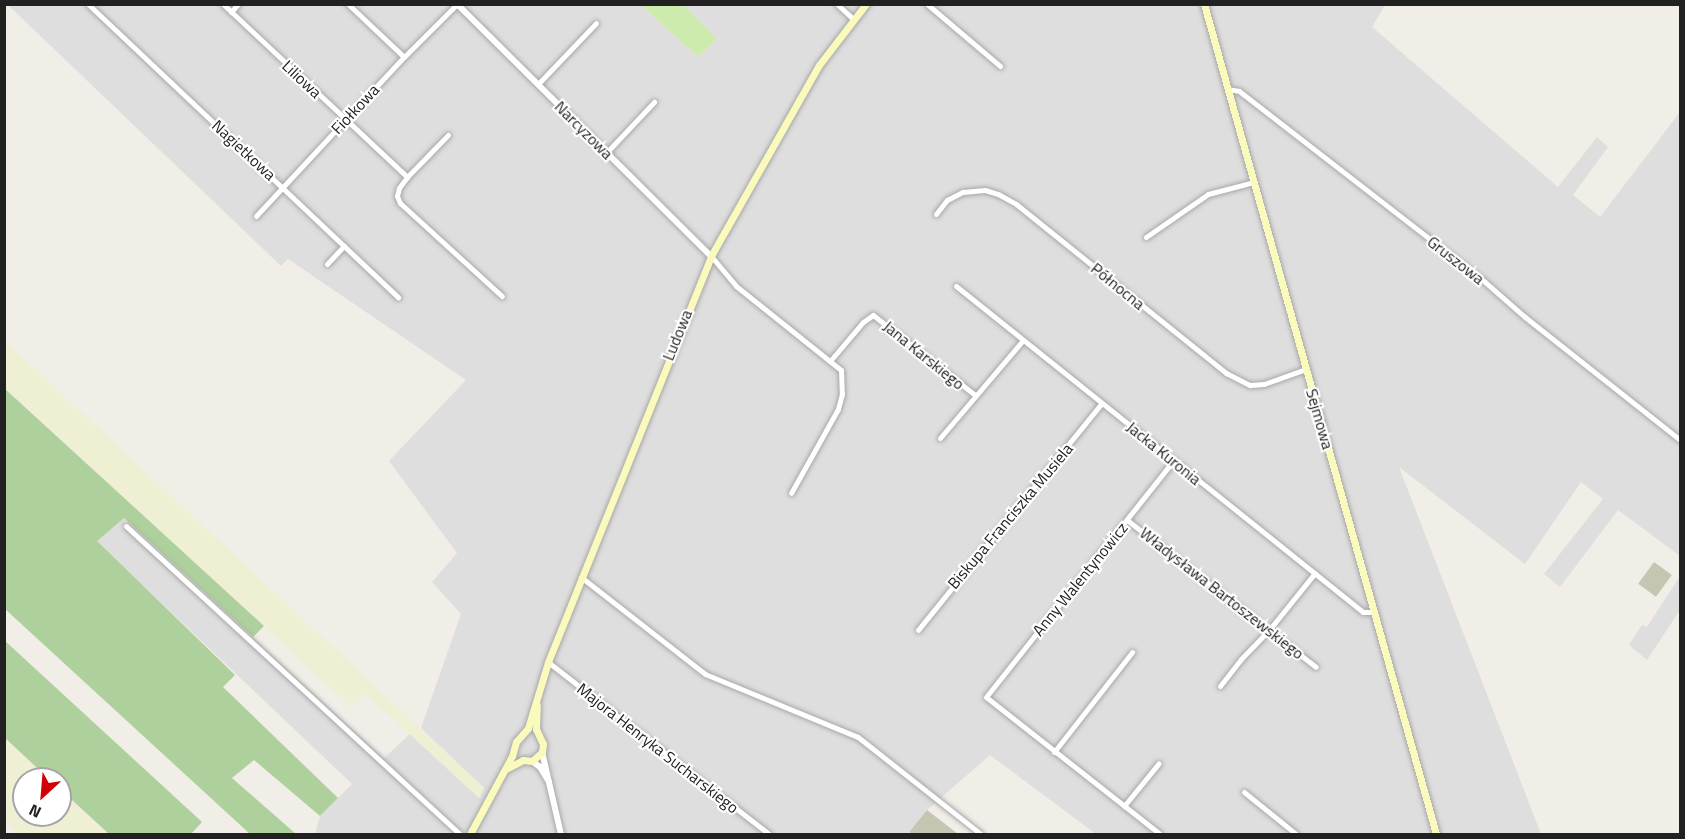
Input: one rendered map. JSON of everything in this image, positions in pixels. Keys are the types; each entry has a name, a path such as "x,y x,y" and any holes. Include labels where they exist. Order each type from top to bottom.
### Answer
{"main road":[{"name":"Ludowa","path":"470,834 516,742 525,733 548,662 581,577 711,256 819,65 866,4"},
{"name":"Sejmowa","path":"1203,4 1436,834"},
{"name":"Ludowa","path":"538,691 536,729 543,744 542,752"},
{"path":"525,733 539,737"},
{"path":"515,748 528,760"},
{"path":"503,772 542,752"}],"street":[{"name":"Nagietkowa","path":"88,4 398,297"},
{"name":"Liliowa","path":"223,4 407,177"},
{"path":"231,12 238,4"},
{"path":"348,4 404,57"},
{"path":"837,4 854,20"},
{"path":"927,4 1000,66"},
{"name":"Fiołkowa","path":"256,216 404,57 457,5"},
{"name":"Narcyzowa","path":"457,5 711,256"},
{"path":"538,84 596,23"},
{"name":"Gruszowa","path":"1227,89 1239,91 1485,282 1525,317 1680,440"},
{"path":"607,152 654,102"},
{"path":"448,135 407,177 399,188 397,196 400,203 502,296"},
{"path":"1146,237 1208,194 1254,182"},
{"name":"Północna","path":"936,214 947,200 963,192 985,190 1007,198 1226,373 1250,385 1264,384 1306,369"},
{"path":"327,264 345,246"},
{"path":"711,256 736,286 841,370 841,401 791,493"},
{"name":"Jacka Kuronia","path":"956,286 1363,612 1375,612"},
{"name":"Jana Karskiego","path":"830,361 863,322 873,315 975,395"},
{"path":"940,438 1023,340"},
{"name":"Biskupa Franciszka Musiela","path":"918,630 1102,403"},
{"name":"Anny Walentynowicz","path":"1054,752 986,697 1173,461"},
{"name":"Władysława Bartoszewskiego","path":"1127,519 1316,667"},
{"path":"126,526 460,834"},
{"path":"1220,686 1316,573"},
{"path":"581,577 701,672 858,737 981,834"},
{"path":"1132,652 1054,752 1160,834"},
{"name":"Majora Henryka Sucharskiego","path":"548,662 769,834"},
{"path":"542,752 561,834"},
{"path":"528,760 540,767 550,785"},
{"path":"1124,806 1159,763"},
{"path":"1244,792 1296,834"}],"shaded area":[{"path":"8,5 641,5 698,57 717,39 683,5 1385,5 1372,27 1558,187 1597,137 1608,147 1573,195 1600,217 1680,112 1680,556 1618,510 1560,587 1544,574 1603,499 1581,482 1525,564 1399,467 1541,834 1096,834 990,755 927,810 907,834 315,834 320,816 352,784 96,541 124,518 384,758 410,734 480,798 484,788 421,728 461,614 432,582 457,553 389,461 466,380 288,259 281,266"},
{"path":"4,340 484,788 479,798 366,694 351,707 5,388"},
{"path":"1654,562 1672,575 1656,597 1638,584"},
{"path":"1678,579 1680,580 1680,610 1647,660 1629,645 1642,625 1647,627"},
{"path":"4,739 35,767 12,767 12,827 72,827 72,801 108,834 19,834 5,821"},
{"path":"927,810 958,834 912,834 909,832"}],"green space":[{"path":"641,5 683,5 717,39 698,57"},
{"path":"4,388 264,626 253,637 124,518 97,541 235,675 223,687 338,798 320,816 254,760 232,778 296,834 250,834 5,609"},
{"path":"4,640 202,822 191,834 109,834 72,800 72,767 36,767 5,738"}]}
